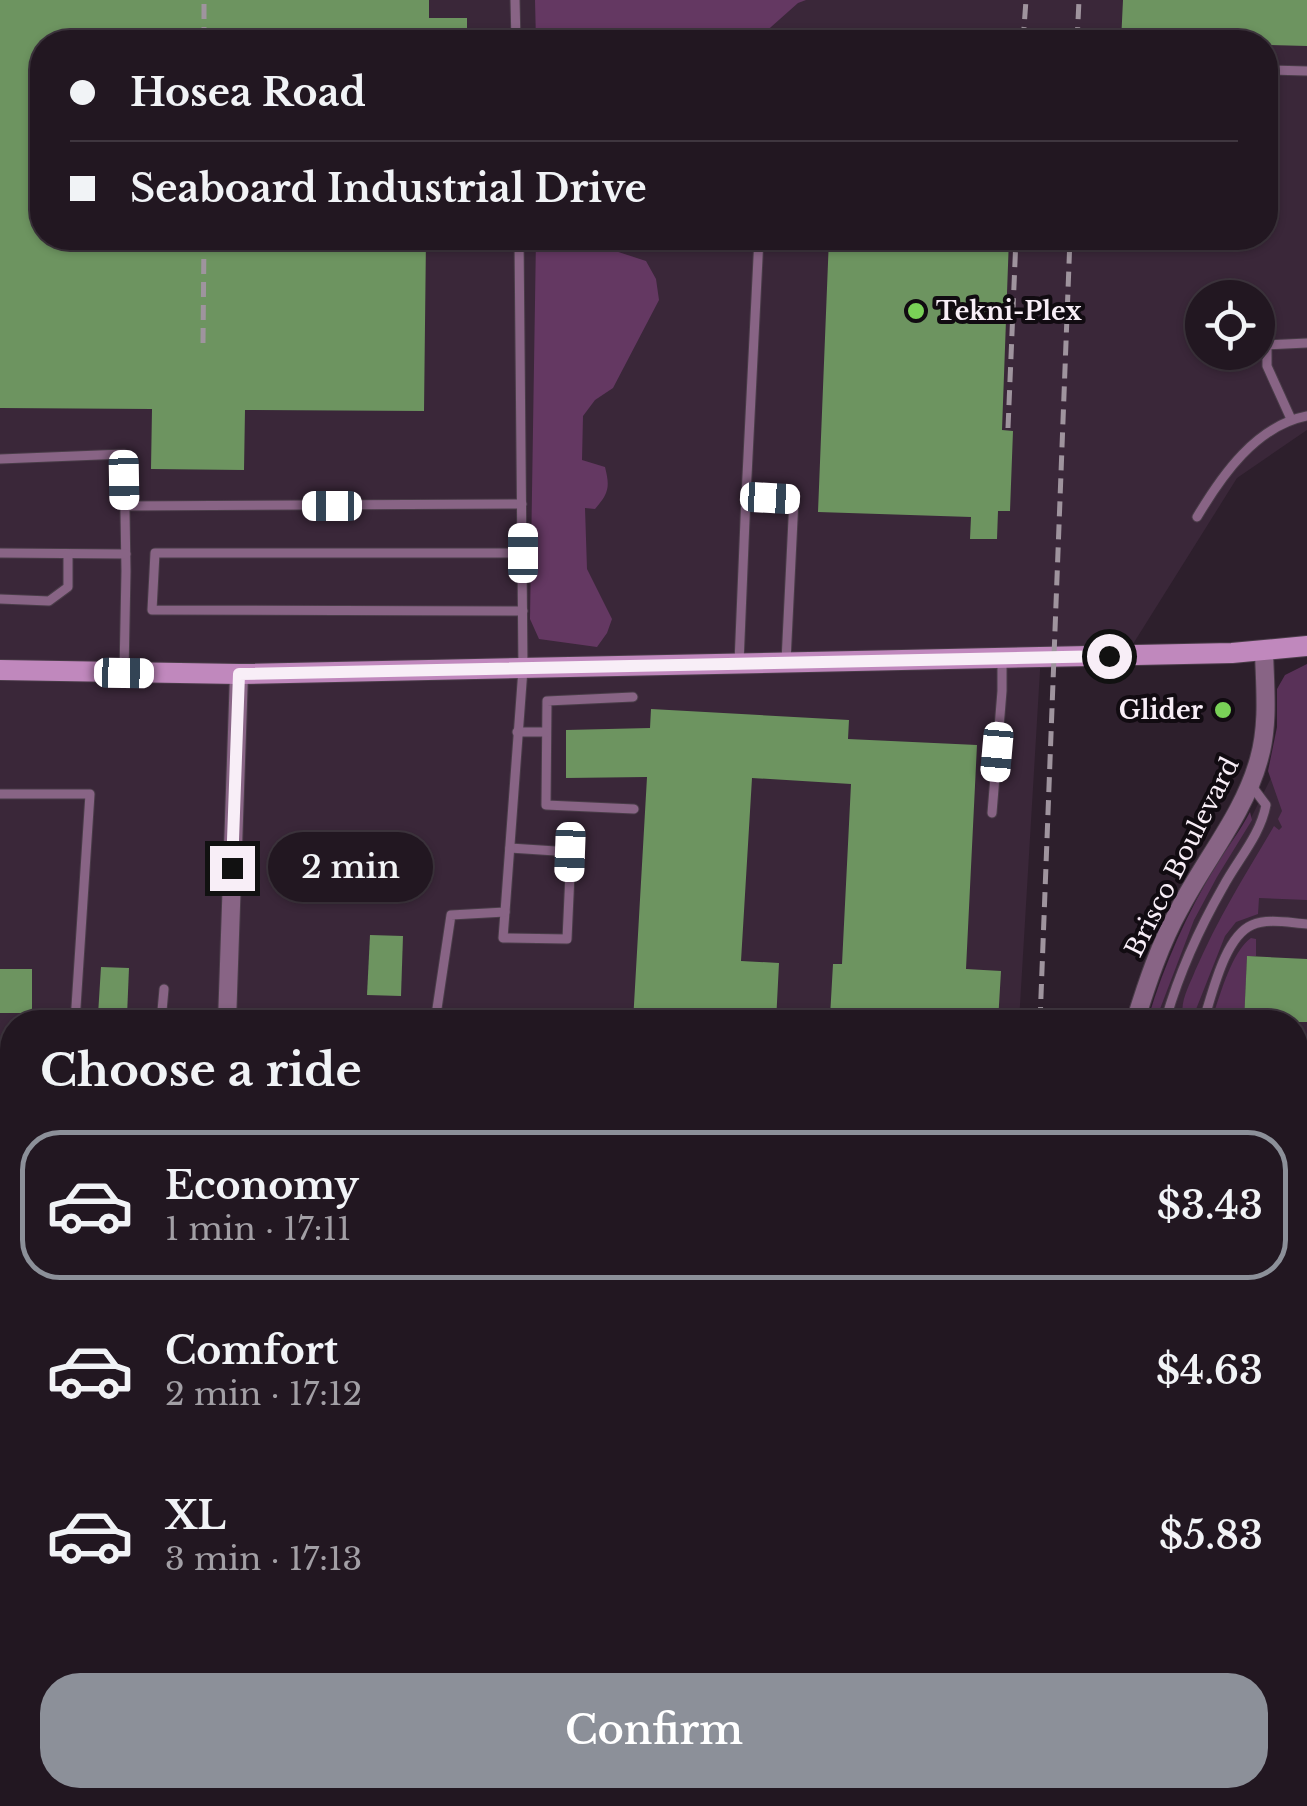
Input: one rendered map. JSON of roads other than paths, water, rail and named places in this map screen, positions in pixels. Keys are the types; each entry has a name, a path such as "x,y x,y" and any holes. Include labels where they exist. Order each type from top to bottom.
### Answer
{"street":[{"path":"0,670 239,674 1002,659 1264,652 1307,646"},
{"name":"Brisco Boulevard","path":"1139,1010 1158,953 1180,908 1251,784 1263,740 1264,652"},
{"path":"227,1010 239,674"}],"lane":[{"path":"515,0 516,30"},
{"path":"1278,71 1307,72"},
{"path":"510,848 570,852 567,939 503,938 522,668 518,250"},
{"path":"739,664 757,250"},
{"path":"1292,419 1267,366 1267,344 1307,343"},
{"path":"1197,517 1238,458 1292,419 1307,416"},
{"path":"0,459 124,454 124,673"},
{"path":"746,496 794,499 786,663"},
{"path":"125,506 522,504"},
{"path":"0,553 126,554"},
{"path":"522,611 152,610 156,553 523,553"},
{"path":"0,599 49,601 68,587 68,554"},
{"path":"992,813 1002,659"},
{"path":"633,697 548,701 546,804 634,809"},
{"path":"517,732 546,732"},
{"path":"1168,1010 1204,923 1262,824 1266,804 1251,784"},
{"path":"0,794 90,794 76,1010"},
{"path":"436,1010 451,914 505,912"},
{"path":"1207,1010 1224,959 1243,931 1266,921 1307,924"},
{"path":"162,1010 164,990"}],"railway":[{"path":"204,0 204,30"},
{"path":"1024,30 1026,0"},
{"path":"1078,30 1079,0"},
{"path":"203,343 204,250"},
{"path":"1008,428 1015,250"},
{"path":"1040,1010 1070,250"}],"place":[{"name":"Tekni-Plex","path":"916,311"},
{"name":"Glider","path":"1223,710"}]}
